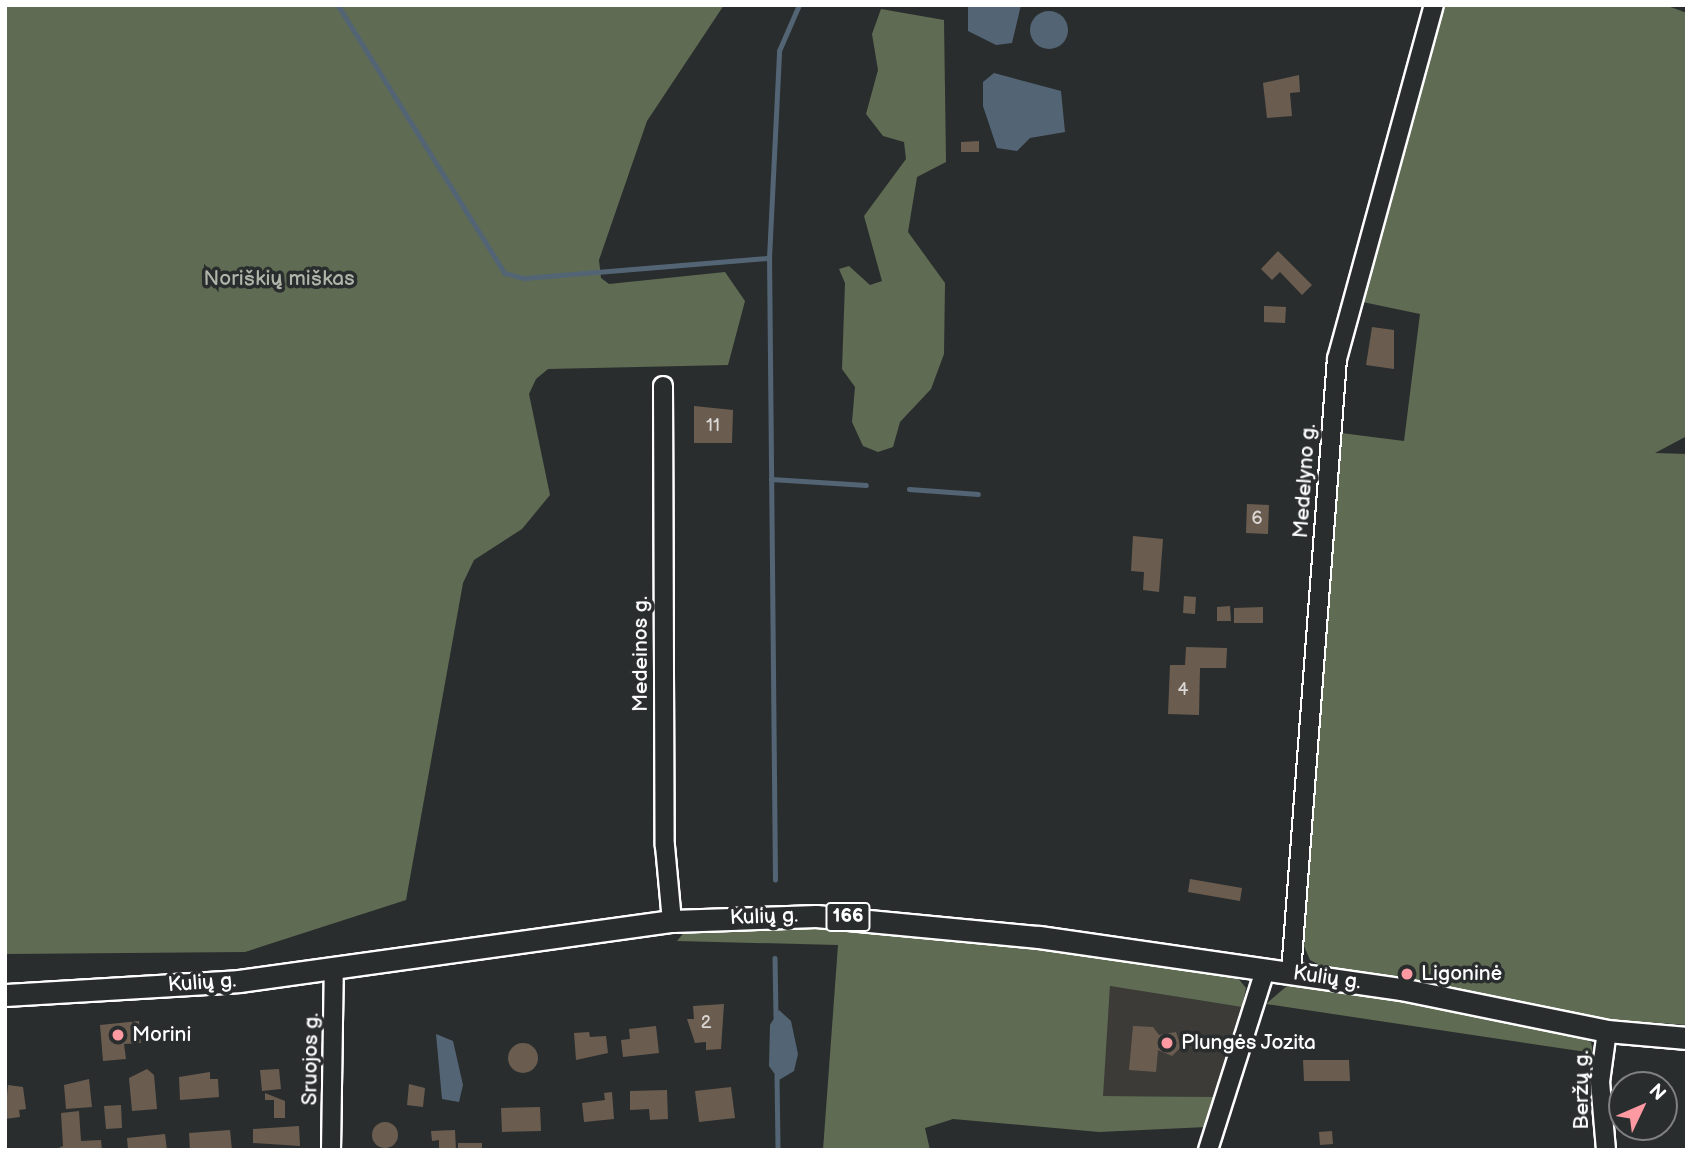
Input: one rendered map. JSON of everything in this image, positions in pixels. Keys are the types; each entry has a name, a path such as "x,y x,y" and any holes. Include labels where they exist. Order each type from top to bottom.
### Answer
{"main road":[{"name":"Kulių g.","path":"5,995 334,970 672,921 816,916 927,923 1291,973 1606,1031 1687,1038"}],"street":[{"name":"Medelyno g.","path":"1291,973 1338,359 1434,5"},
{"name":"Medeinos g.","path":"663,386 665,846 672,921"},
{"name":"Sruojos g.","path":"331,1150 334,970"},
{"path":"1208,1150 1265,970"},
{"name":"Beržų g.","path":"1605,1150 1600,1082 1606,1031"}],"shaded area":[{"path":"1110,986 1249,1008 1216,1097 1102,1096"}],"green space":[{"name":"Noriškių miškas","path":"5,5 724,5 647,121 599,260 601,278 609,284 725,272 745,301 728,365 548,369 536,379 529,394 550,495 522,529 474,560 463,583 406,900 245,952 5,954"},
{"path":"1440,5 1665,5 1687,13 1687,436 1655,453 1687,454 1687,1025 1616,1020 1328,969 1310,960 1304,946 1341,433 1404,441 1420,314 1358,301"},
{"path":"881,9 944,20 946,162 917,177 908,232 945,283 944,354 931,389 900,422 893,447 878,452 863,446 852,422 855,387 842,369 845,283 839,269 849,266 870,285 882,281 864,216 906,159 904,142 883,136 866,114 878,70 872,34"},
{"path":"782,925 919,931 1237,977 1246,988 1242,1007 1110,986 1103,1096 1216,1097 1207,1127 1099,1132 953,1119 925,1128 930,1150 823,1150 838,945 677,941 686,930"},
{"path":"1288,985 1408,999 1560,1031 1591,1042 1593,1053 1266,1004"}],"water":[{"path":"968,5 1021,5 1012,43 996,45 968,31"},
{"path":"1049,11 1063,16 1068,30 1063,44 1049,49 1035,44 1030,30 1035,16"},
{"path":"994,73 1061,91 1065,132 1030,138 1017,151 997,148 983,106 983,82"},
{"path":"779,1010 791,1021 798,1054 794,1071 779,1080 769,1066 770,1025"},
{"path":"436,1034 453,1041 463,1085 459,1102 442,1099"}],"building":[{"path":"1299,75 1300,92 1290,93 1292,116 1267,118 1263,83"},
{"path":"979,141 979,152 961,152 961,142"},
{"path":"1278,251 1312,285 1302,295 1280,272 1272,280 1261,269"},
{"path":"1264,306 1286,307 1285,323 1264,322"},
{"path":"1372,327 1394,330 1394,369 1366,365"},
{"path":"694,406 733,410 732,443 694,443"},
{"path":"1247,504 1269,505 1268,534 1246,533"},
{"path":"1133,536 1163,539 1159,592 1143,590 1144,572 1131,571"},
{"path":"1184,596 1196,597 1195,614 1183,613"},
{"path":"1230,606 1231,621 1217,621 1217,607"},
{"path":"1263,607 1263,623 1234,623 1234,608"},
{"path":"1186,647 1227,648 1226,668 1200,668 1199,715 1168,714 1170,665 1185,665"},
{"path":"1190,879 1242,888 1240,901 1188,892"},
{"path":"724,1004 721,1049 706,1050 706,1042 695,1043 687,1019 694,1019 693,1006"},
{"path":"139,1021 141,1043 124,1044 126,1059 103,1061 100,1025"},
{"path":"656,1026 659,1053 623,1057 621,1040 630,1039 629,1029"},
{"path":"1133,1026 1153,1027 1159,1035 1176,1032 1181,1047 1172,1056 1158,1050 1156,1072 1129,1070"},
{"path":"589,1032 590,1037 606,1036 608,1053 576,1060 574,1033"},
{"path":"523,1043 529,1044 537,1052 537,1064 529,1072 523,1073 517,1072 509,1064 508,1058 509,1052 517,1044"},
{"path":"1303,1060 1349,1060 1350,1081 1304,1081"},
{"path":"147,1069 154,1075 157,1109 132,1111 129,1078"},
{"path":"279,1069 281,1089 262,1091 260,1070"},
{"path":"210,1072 210,1079 218,1079 219,1097 180,1100 179,1077"},
{"path":"89,1079 92,1107 66,1109 64,1085"},
{"path":"409,1084 425,1088 423,1107 407,1105"},
{"path":"8,1085 23,1087 26,1109 19,1110 20,1117 5,1119"},
{"path":"731,1087 735,1118 699,1122 695,1091"},
{"path":"667,1090 668,1119 650,1120 649,1109 630,1110 630,1091"},
{"path":"612,1092 614,1119 584,1122 582,1103 605,1100 604,1093"},
{"path":"265,1093 285,1101 285,1118 274,1118 274,1100 265,1100"},
{"path":"121,1105 122,1128 106,1129 104,1106"},
{"path":"540,1107 541,1131 502,1132 501,1108"},
{"path":"79,1111 81,1141 101,1140 102,1150 54,1150 63,1146 61,1113"},
{"path":"385,1122 394,1126 398,1135 394,1144 385,1148 376,1144 372,1135 376,1126"},
{"path":"299,1126 300,1146 253,1143 253,1129"},
{"path":"230,1130 232,1150 190,1150 189,1133"},
{"path":"455,1130 456,1150 439,1150 439,1140 432,1141 431,1131"},
{"path":"1332,1131 1333,1144 1320,1145 1319,1132"},
{"path":"165,1134 167,1150 128,1150 127,1138"},
{"path":"458,1143 482,1143 482,1150 458,1150"}],"waterway":[{"path":"338,5 505,273 524,278 769,258"},
{"path":"775,880 769,258 779,51 799,5"},
{"path":"771,479 866,485"},
{"path":"909,489 978,494"},
{"path":"775,958 776,1017"},
{"path":"777,1075 778,1150"}],"place":[{"name":"Ligoninė","path":"1407,974"},
{"name":"Morini","path":"118,1035"},
{"name":"Plungės Jozita","path":"1167,1043"}]}
